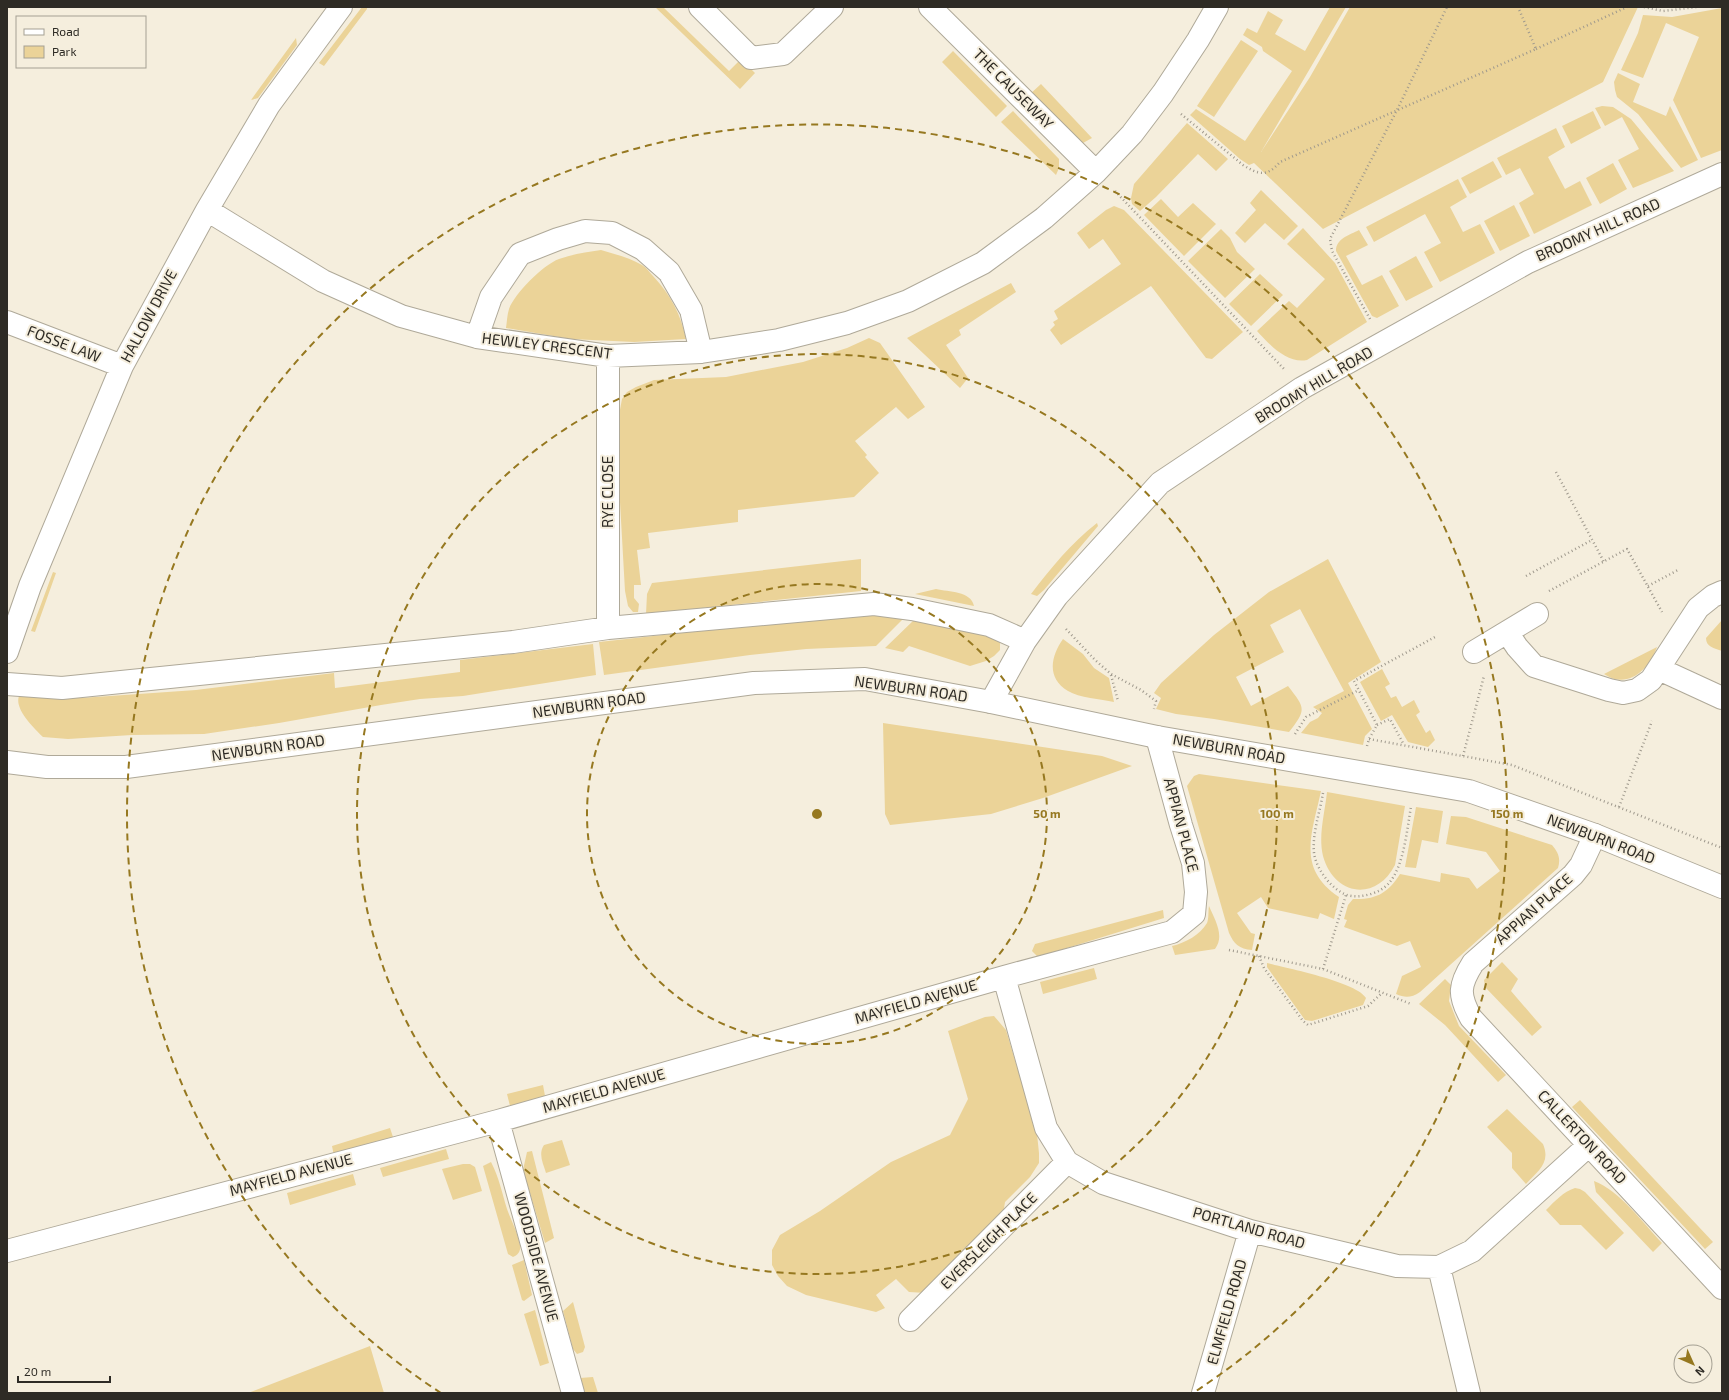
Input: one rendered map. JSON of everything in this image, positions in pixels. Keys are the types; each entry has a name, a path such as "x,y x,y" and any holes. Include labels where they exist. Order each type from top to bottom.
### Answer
{"street":[{"name":"HALLOW DRIVE","path":"7,652 30,586 122,366 207,210 269,105 341,7"},
{"path":"700,7 751,58 783,54 832,7"},
{"name":"THE CAUSEWAY","path":"930,7 1096,172"},
{"name":"HEWLEY CRESCENT","path":"207,210 323,281 401,316 477,337 608,356 701,352 779,340 847,323 908,301 983,262 1044,218 1096,172 1132,134 1160,97 1198,40 1217,7"},
{"name":"BROOMY HILL ROAD","path":"991,702 1025,641 1058,596 1160,483 1302,388 1528,262 1722,174"},
{"path":"477,337 491,297 520,254 558,239 585,231 612,233 643,249 669,272 691,310 701,352"},
{"name":"FOSSE LAW","path":"7,322 122,366"},
{"name":"RYE CLOSE","path":"608,356 608,628"},
{"path":"1507,632 1517,647 1534,666 1623,693 1637,690 1651,680 1698,608 1722,592"},
{"path":"7,684 62,688 513,642 608,628 874,604 912,609 989,626 1025,641"},
{"path":"1474,652 1538,614"},
{"path":"1659,669 1722,698"},
{"name":"NEWBURN ROAD","path":"7,762 47,767 126,767 754,683 865,679 991,702 1157,736 1469,791 1596,835 1722,887"},
{"name":"APPIAN PLACE","path":"1157,736 1193,863 1196,892 1194,914"},
{"name":"APPIAN PLACE","path":"1464,977 1473,963 1573,875 1581,865 1596,835"},
{"name":"MAYFIELD AVENUE","path":"7,1250 498,1121 1004,977 1172,932 1194,914"},
{"name":"PORTLAND ROAD","path":"1004,977 1046,1128 1067,1162 1102,1183 1250,1231 1397,1266 1439,1267 1472,1251 1589,1145"},
{"name":"CALLERTON ROAD","path":"1464,977 1462,999 1463,1004 1471,1018 1722,1288"},
{"name":"WOODSIDE AVENUE","path":"498,1121 573,1393"},
{"name":"EVERSLEIGH PLACE","path":"910,1320 1067,1162"},
{"name":"ELMFIELD ROAD","path":"1204,1393 1250,1231"},
{"path":"1439,1267 1469,1393"}],"path":[{"path":"1384,343 1332,251 1330,240 1397,110 1447,7"},
{"path":"1518,7 1536,49"},
{"path":"1160,97 1243,165 1252,171 1260,173 1273,170 1280,162 1536,49 1627,7"},
{"path":"1644,7 1663,11 1697,7"},
{"path":"1096,172 1302,388"},
{"path":"1556,472 1604,562"},
{"path":"1526,576 1592,540"},
{"path":"1538,614 1537,597 1627,549 1665,618"},
{"path":"1648,586 1678,570"},
{"path":"1063,626 1095,660 1111,674 1141,690 1156,701 1152,714"},
{"path":"1377,725 1354,681 1435,637"},
{"path":"1463,756 1484,678 1474,652"},
{"path":"1111,674 1120,707"},
{"path":"1293,737 1306,717 1359,690"},
{"path":"1366,750 1369,739 1377,725 1390,719 1404,745"},
{"path":"1619,807 1652,721"},
{"path":"1369,739 1512,765 1722,848"},
{"path":"1324,787 1314,854 1319,868 1326,879 1346,895 1369,894 1376,892 1389,883 1402,856 1412,802"},
{"path":"1323,969 1346,895"},
{"path":"1230,950 1323,969 1411,1004"},
{"path":"1259,956 1264,968 1303,1021 1308,1025 1368,1006 1382,993"}],"green space":[{"path":"362,7 367,7 367,9 324,66 319,63"},
{"path":"655,7 663,7 729,71 741,59 755,73 740,89"},
{"path":"1330,7 1346,7 1261,152 1310,77 1350,7 1638,7 1603,82 1323,229 1254,163 1249,165 1240,159 1190,115 1196,109 1245,141 1292,71 1263,51 1262,47 1243,35 1247,28 1257,33 1268,11 1283,20 1275,34 1305,51"},
{"path":"1722,8 1722,150 1701,158 1673,100 1699,37 1666,23 1643,78 1621,70 1638,33 1643,15 1672,17"},
{"path":"296,38 297,45 258,98 251,100"},
{"path":"1241,40 1258,51 1214,117 1197,106"},
{"path":"953,51 1007,106 996,117 942,62"},
{"path":"1618,73 1640,84 1633,102 1666,116 1670,106 1698,160 1681,168 1638,114 1617,97 1614,82"},
{"path":"1041,84 1092,138 1083,143 1075,140 1029,95"},
{"path":"1602,106 1613,107 1631,119 1674,171 1633,188 1618,160 1639,149 1622,117 1605,126 1595,108"},
{"path":"1013,111 1059,159 1059,168 1056,175 1001,122"},
{"path":"1593,111 1601,128 1571,144 1562,126"},
{"path":"1187,123 1228,159 1216,171 1198,154 1156,197 1140,211 1132,204 1131,198 1134,184"},
{"path":"1556,128 1565,147 1548,157 1565,189 1580,181 1592,205 1534,234 1519,203 1534,194 1520,168 1506,175 1497,158"},
{"path":"1493,161 1502,177 1470,194 1461,178"},
{"path":"1613,163 1627,189 1600,204 1586,178"},
{"path":"1458,179 1467,197 1450,207 1463,232 1480,224 1495,253 1440,282 1424,252 1441,243 1425,214 1374,242 1366,227"},
{"path":"1261,190 1298,226 1284,240 1265,223 1245,243 1235,233 1256,210 1250,203"},
{"path":"1161,199 1178,217 1193,203 1216,224 1184,256 1144,215"},
{"path":"1514,205 1530,236 1500,251 1484,221"},
{"path":"1114,206 1124,210 1243,332 1212,359 1206,358 1151,286 1061,345 1050,330 1055,325 1053,322 1058,319 1054,311 1121,264 1103,239 1089,249 1077,233 1106,210"},
{"path":"1303,228 1335,263 1367,322 1307,360 1292,359 1279,352 1257,331 1289,301 1297,308 1325,279 1287,244"},
{"path":"1221,229 1230,238 1237,252 1255,269 1225,298 1188,261"},
{"path":"1359,230 1368,245 1346,256 1362,285 1382,275 1399,306 1377,318 1372,316 1336,251 1338,243 1341,240"},
{"path":"601,250 632,260 647,269 670,298 678,314 686,339 634,342 571,339 506,328 508,311 517,295 530,280 545,267 559,259 575,254"},
{"path":"1416,256 1433,287 1406,301 1389,271"},
{"path":"1260,274 1283,295 1251,326 1229,304"},
{"path":"1011,283 1016,292 959,330 961,335 946,345 968,378 960,388 907,338"},
{"path":"869,338 880,343 925,407 908,419 896,407 855,441 867,455 865,457 879,473 854,497 738,510 738,522 648,533 650,548 637,550 641,585 634,585 634,598 639,604 638,612 633,612 628,606 625,591 616,431 622,399 627,392 654,380 726,377 803,362 847,348"},
{"path":"1097,523 1098,526 1044,590 1037,596 1031,594 1070,547"},
{"path":"861,559 861,591 646,614 647,594 652,583"},
{"path":"1328,559 1381,662 1348,683 1372,729 1365,736 1363,745 1301,733 1310,722 1318,718 1322,713 1313,707 1344,691 1300,609 1270,625 1284,652 1236,677 1251,706 1288,686 1298,699 1302,709 1299,718 1289,732 1176,714 1156,709 1161,698 1154,693 1161,683 1214,635 1269,592"},
{"path":"53,572 56,573 35,632 31,631"},
{"path":"936,589 959,593 969,597 974,606 915,594"},
{"path":"878,615 904,618 876,646 806,649 604,675 599,642 773,622 843,616"},
{"path":"915,619 996,637 1000,643 1000,650 986,661 970,666 909,646 903,652 885,648"},
{"path":"1722,620 1722,651 1709,645 1706,638"},
{"path":"1063,639 1083,654 1094,668 1109,678 1114,702 1078,695 1068,691 1056,680 1053,666 1054,659"},
{"path":"593,644 596,675 463,696 420,699 204,734 132,735 68,739 43,737 26,718 19,707 18,701 19,696 81,698 196,690 334,673 335,688 460,672 460,660"},
{"path":"1657,647 1649,663 1643,670 1629,679 1621,680 1604,674"},
{"path":"1382,669 1390,684 1385,687 1391,698 1396,696 1402,707 1414,700 1420,712 1416,715 1426,733 1430,730 1435,740 1428,747 1408,742 1392,715 1381,721 1360,682"},
{"path":"883,723 1102,756 1132,766 1043,798 991,814 890,825 885,814"},
{"path":"1199,774 1321,791 1311,836 1310,849 1312,862 1317,874 1326,886 1339,897 1334,919 1320,913 1318,919 1268,908 1261,897 1237,913 1251,933 1255,934 1252,950 1240,947 1235,943 1229,933 1187,786 1194,776"},
{"path":"1327,792 1405,806 1395,865 1387,877 1377,885 1367,889 1356,889 1346,886 1336,879 1328,869 1323,856 1321,840"},
{"path":"1416,807 1443,811 1438,843 1422,840 1416,868 1405,867"},
{"path":"1451,816 1466,817 1552,845 1558,855 1558,868 1420,992 1408,997 1402,996 1396,994 1402,976 1421,967 1410,941 1397,946 1344,927 1347,920 1344,919 1348,905 1353,899 1375,897 1381,894 1391,886 1400,874 1440,882 1441,873 1469,878 1477,889 1500,871 1486,852 1446,844"},
{"path":"1209,906 1219,933 1218,944 1215,949 1175,955 1172,946 1192,938 1207,923"},
{"path":"1163,910 1164,918 1038,957 1032,951 1035,944"},
{"path":"1502,962 1518,979 1511,991 1542,1027 1532,1036 1485,987 1484,980"},
{"path":"1267,963 1336,981 1360,992 1366,998 1363,1005 1312,1021 1305,1020 1267,967"},
{"path":"1094,968 1097,979 1043,994 1040,982"},
{"path":"1445,979 1451,985 1449,1001 1459,1026 1506,1075 1498,1082 1445,1025 1419,1004"},
{"path":"994,1016 1006,1030 1037,1134 1039,1153 1039,1163 1030,1177 1005,1202 1003,1215 926,1293 909,1292 896,1279 876,1295 885,1308 876,1312 806,1295 787,1286 778,1276 772,1265 772,1250 780,1235 820,1211 891,1162 950,1135 968,1099 948,1031 985,1017"},
{"path":"543,1085 545,1096 510,1106 507,1094"},
{"path":"1580,1100 1713,1242 1705,1249 1572,1107"},
{"path":"1507,1109 1543,1144 1545,1151 1542,1166 1526,1184 1512,1168 1512,1153 1487,1127"},
{"path":"390,1128 394,1140 334,1156 332,1146"},
{"path":"562,1140 570,1165 546,1173 542,1159 542,1148 544,1145"},
{"path":"446,1149 449,1159 383,1177 380,1168"},
{"path":"532,1151 554,1238 545,1243 523,1170 527,1152"},
{"path":"491,1162 519,1240 520,1251 513,1257 508,1254 483,1166"},
{"path":"463,1164 470,1164 475,1167 482,1191 453,1200 442,1169"},
{"path":"353,1174 356,1185 290,1205 287,1193"},
{"path":"1594,1181 1603,1185 1622,1200 1662,1243 1653,1252 1596,1192"},
{"path":"1575,1188 1585,1192 1624,1233 1606,1250 1581,1225 1560,1225 1546,1210 1563,1194"},
{"path":"524,1260 532,1295 524,1301 522,1300 512,1265"},
{"path":"573,1302 585,1347 583,1352 577,1354 573,1349 563,1311"},
{"path":"535,1310 549,1363 540,1366 524,1314"},
{"path":"370,1346 384,1393 248,1393"},
{"path":"593,1377 598,1393 585,1393 580,1378"}]}
